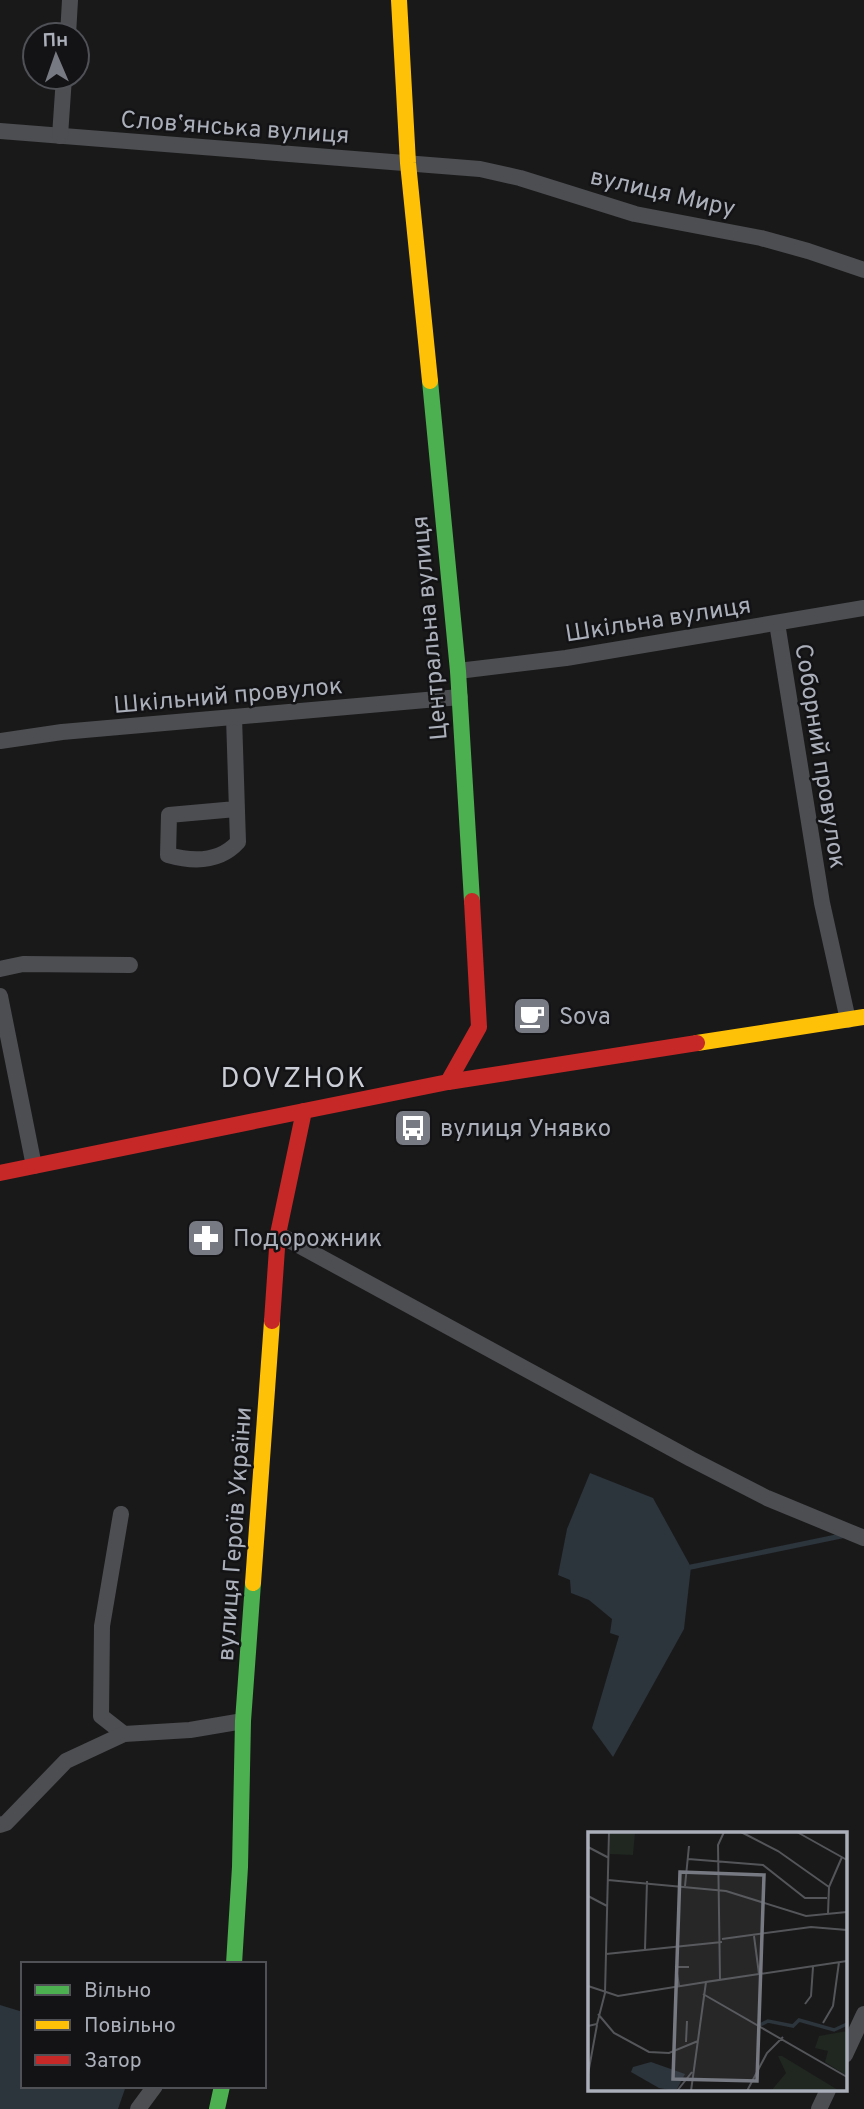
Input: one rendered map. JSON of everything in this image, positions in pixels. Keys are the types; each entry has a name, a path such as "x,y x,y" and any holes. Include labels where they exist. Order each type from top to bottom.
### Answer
{"main road":[{"name":"Центральна вулиця","path":"399,0 408,163 458,671 479,1027 448,1082"},
{"path":"0,1173 448,1082 856,1018"},
{"name":"вулиця Героїв України","path":"234,1962 240,1867 243,1721 278,1234 304,1111"},
{"path":"217,2109 222,2088"}],"street":[{"path":"69,21 70,0"},
{"path":"60,136 63,91"},
{"name":"Словʼянська вулиця","path":"0,131 408,163"},
{"name":"вулиця Миру","path":"408,163 447,165 520,178 635,214 761,238 864,270"},
{"name":"Шкільна вулиця","path":"458,671 566,658 864,608"},
{"name":"Соборний провулок","path":"777,623 822,903 856,1018"},
{"name":"Шкільний провулок","path":"0,741 62,732 460,697"},
{"path":"234,717 238,842 223,855 215,858 191,859 168,855 169,815 236,810"},
{"path":"0,969 23,964 130,965"},
{"path":"0,996 34,1166"},
{"path":"278,1234 691,1459 767,1498 864,1538"},
{"path":"121,1514 102,1626 100,1716 124,1734"},
{"path":"0,1825 6,1823 66,1761 124,1734 190,1730 243,1721"},
{"path":"846,2053 864,2014"},
{"path":"138,2109 154,2088"},
{"path":"819,2109 827,2092"}],"shaded area":[{"path":"590,1473 653,1498 691,1567 684,1629 613,1757 592,1728 619,1636 610,1633 612,1619 589,1600 571,1593 570,1580 558,1575 567,1529"},
{"path":"0,2005 21,2011 21,2088 125,2088 118,2109 0,2109"}],"waterway":[{"path":"691,1567 846,1535"}],"traffic: fast":[{"path":"430,381 458,671 472,901"},
{"path":"234,1962 240,1867 243,1721 253,1583"},
{"path":"217,2109 222,2088"}],"traffic: slow":[{"path":"399,0 408,163 430,381"},
{"path":"697,1043 864,1017"},
{"path":"253,1583 272,1321"}],"traffic: jam":[{"path":"448,1082 479,1027 472,901"},
{"path":"272,1321 278,1234 304,1111 448,1082 697,1043"},
{"path":"0,1173 304,1111"}],"place":[{"name":"Sova","path":"532,1016"},
{"name":"вулиця Унявко","path":"413,1128"},
{"name":"Подорожник","path":"206,1238"}],"district":[{"name":"DOVZHOK","path":"294,1077"}]}
